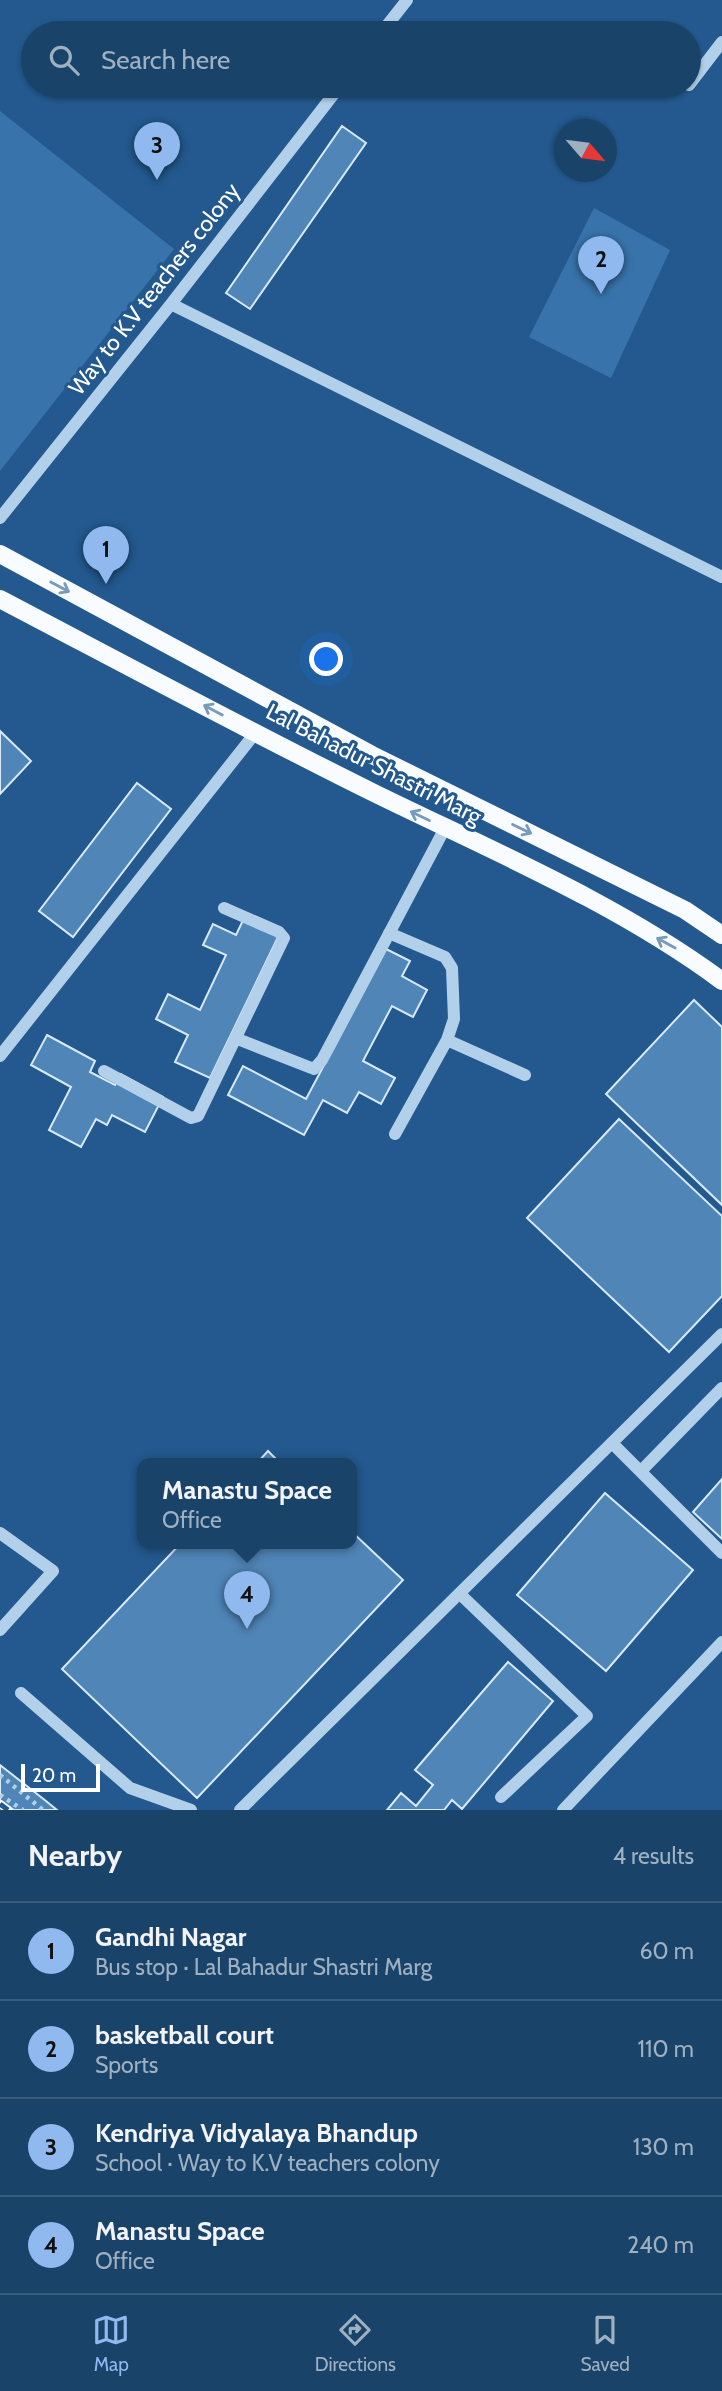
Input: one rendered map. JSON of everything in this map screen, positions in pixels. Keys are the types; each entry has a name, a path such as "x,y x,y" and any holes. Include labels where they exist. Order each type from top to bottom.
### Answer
{"main road":[{"name":"Lal Bahadur Shastri Marg","path":"0,554 372,755 685,910 722,935"},
{"name":"Lal Bahadur Shastri Marg","path":"0,599 256,733 578,894 684,953 722,981"}],"street":[{"path":"390,21 407,0"},
{"path":"701,69 722,42"},
{"name":"Way to K.V teachers colony","path":"0,517 171,304 331,98"},
{"path":"171,304 722,577"},
{"path":"0,1056 256,733"},
{"path":"235,1038 314,1069 322,1060 445,828"},
{"path":"104,1071 191,1118 198,1116 284,938 279,932 224,908"},
{"path":"390,933 445,957 452,968 454,1019 447,1040 395,1134"},
{"path":"447,1040 525,1075"},
{"path":"240,1810 722,1334"},
{"path":"641,1471 722,1388"},
{"path":"612,1443 722,1553"},
{"path":"0,1533 53,1571 0,1630"},
{"path":"460,1594 587,1716 501,1797"},
{"path":"563,1810 722,1643"},
{"path":"21,1693 130,1788 191,1810"}],"path":[{"path":"0,1775 43,1810"},
{"path":"0,1795 23,1810"}],"shaded area":[{"path":"0,111 174,249 0,471"},
{"path":"594,208 670,250 611,378 529,337"}],"building":[{"path":"342,126 366,143 250,309 226,293"},
{"path":"0,731 31,761 0,794"},
{"path":"137,783 171,809 73,937 39,911"},
{"path":"245,916 280,933 210,1078 175,1062 188,1035 156,1019 168,994 200,1010 226,955 203,945 213,924 236,935"},
{"path":"386,949 410,961 402,976 427,990 413,1017 392,1006 363,1061 395,1078 381,1104 359,1092 347,1113 323,1100 304,1135 228,1095 243,1066 306,1099"},
{"path":"694,1000 722,1027 722,1205 606,1094"},
{"path":"47,1035 95,1061 90,1072 115,1085 121,1074 163,1097 145,1132 112,1115 107,1125 96,1119 81,1147 49,1130 71,1087 31,1065"},
{"path":"619,1119 722,1216 722,1296 669,1352 527,1218"},
{"path":"268,1451 275,1458 262,1458"},
{"path":"722,1479 722,1539 693,1512"},
{"path":"605,1493 693,1570 606,1671 517,1595"},
{"path":"357,1537 403,1580 197,1798 62,1669 175,1549 357,1549"},
{"path":"508,1662 553,1701 462,1809 452,1800 444,1810 387,1810 401,1793 416,1806 433,1785 415,1770"},
{"path":"0,1765 57,1810 14,1810 0,1800"}],"railway":[{"path":"0,1804 8,1810"}],"place":[{"name":"Kendriya Vidyalaya Bhandup","path":"157,180"},
{"name":"basketball court","path":"601,294"},
{"name":"Gandhi Nagar","path":"106,584"},
{"name":"Manastu Space","path":"247,1629"}]}
